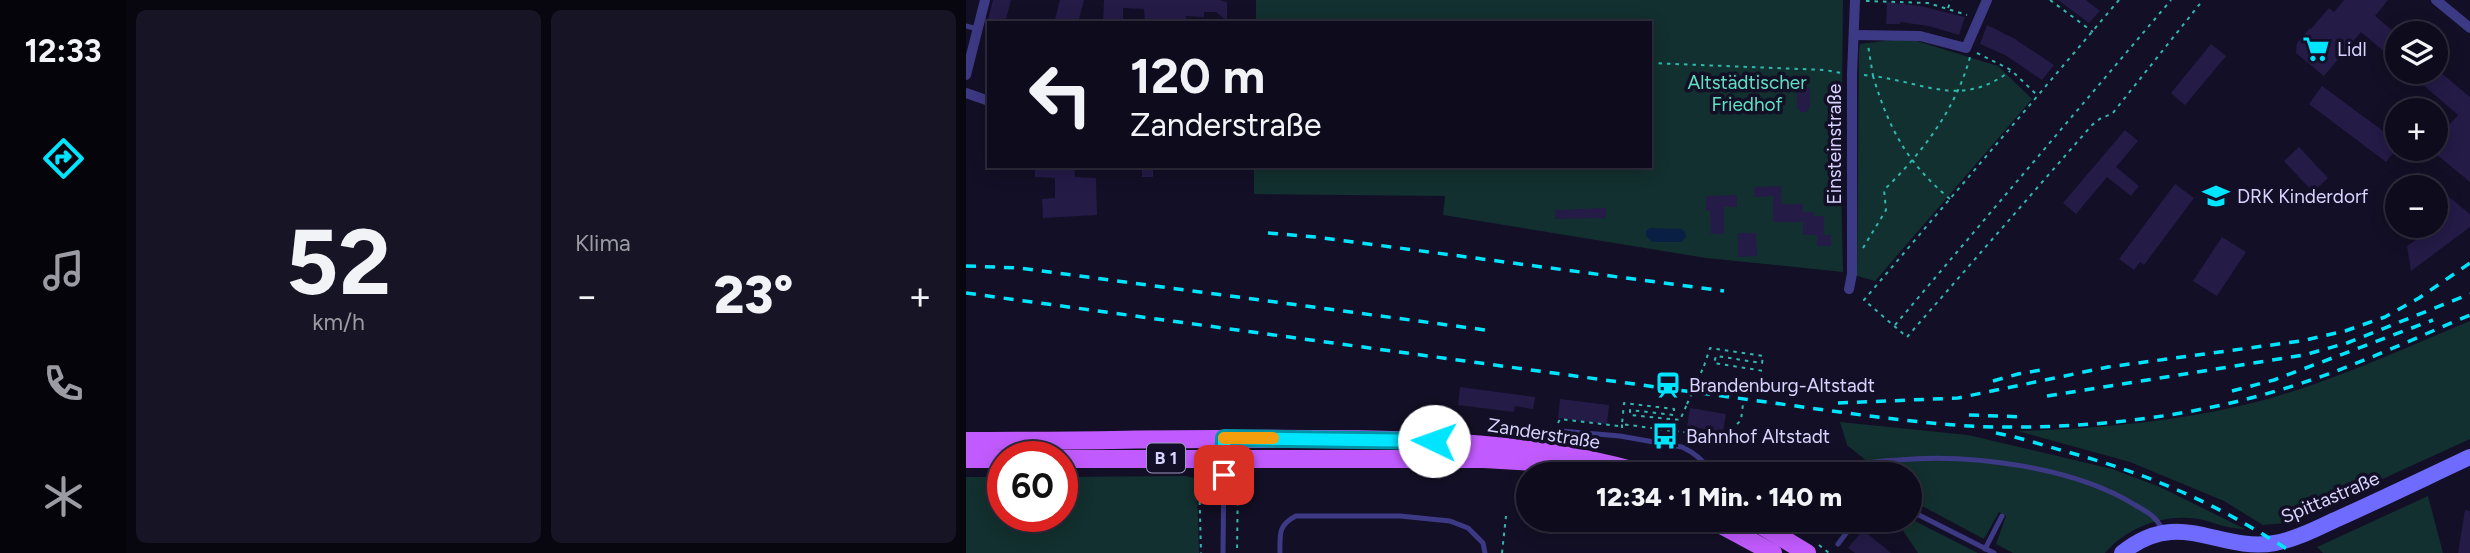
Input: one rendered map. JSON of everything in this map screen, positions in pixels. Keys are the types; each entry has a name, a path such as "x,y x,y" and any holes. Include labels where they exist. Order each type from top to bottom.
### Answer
{"main road":[{"path":"1224,438 1224,458"},
{"name":"Zanderstraße","path":"966,441 1387,439 1482,444 1541,451 1598,462"},
{"name":"Zanderstraße","path":"1078,459 1368,457 1536,462"},
{"path":"966,459 987,459"},
{"path":"1734,532 1773,553"},
{"path":"1772,532 1807,553"}],"street":[{"path":"966,75 972,27 985,0"},
{"name":"Einsteinstraße","path":"1849,289 1852,274 1852,74 1856,0"},
{"path":"1854,34 1920,36 1966,48 1987,0"},
{"path":"2435,0 2470,28"},
{"path":"966,93 987,100"},
{"name":"Spittastraße","path":"2122,553 2134,543 2163,532 2196,532 2246,544 2277,543 2305,534 2470,457"}],"lane":[{"path":"1541,451 1548,441 1561,431 1620,436 1672,445 1690,451 1702,462"},
{"path":"1223,553 1224,458"},
{"path":"1876,462 1921,458 2000,463 2051,472 2121,496 2156,517 2163,532"},
{"path":"1280,553 1280,532 1285,522 1296,516 1400,516 1458,523 1468,528 1483,543 1485,553"},
{"path":"1985,549 2002,516"},
{"path":"1922,517 1994,553"},
{"path":"1838,544 1847,532"}],"path":[{"path":"1948,9 1951,0"},
{"path":"2050,0 2093,32"},
{"path":"2119,0 1864,300 1908,337 2092,125 2112,114 2203,0"},
{"path":"1894,326 2171,0"},
{"path":"1864,1 1928,3 1978,20"},
{"path":"1866,34 1873,76 1885,114 1927,180 1950,199"},
{"path":"1863,248 1886,210 1884,190 1935,130 1958,92 1972,50 2011,70 2038,96"},
{"path":"1652,63 1825,70 1958,92 1978,89 2011,70"},
{"path":"1622,424 1624,404 1674,410 1674,415 1630,410 1630,415 1681,420 1710,348 1763,356 1762,363 1716,356 1714,363 1764,371"},
{"path":"1560,419 1725,437 1741,420 1744,404"},
{"path":"1672,445 1673,430"},
{"path":"1199,475 1201,553"},
{"path":"1237,553 1238,475"},
{"path":"1502,553 1506,516"}],"green space":[{"name":"Altstädtischer Friedhof","path":"1256,0 1843,0 1843,272 1706,258 1443,215 1445,196 1254,194 1254,168 1652,168 1652,21 1256,21"},
{"path":"1907,38 1998,66 2032,99 1875,281 1857,276 1859,51 1860,44"},
{"path":"2470,321 2470,439 2286,523 2263,525 2224,501 2130,462 2018,431 2146,422 2241,406 2322,381"},
{"path":"1840,422 1968,435 2112,469 2160,487 2245,529 2230,528 2193,518 2165,519 2138,528 2105,553 2013,553 1996,544 2006,516 1999,512 1984,539 1922,506 1922,462 1868,462 1847,445"},
{"path":"966,477 987,477 987,532 1078,532 1078,477 1195,478 1199,553 966,553"},
{"path":"2428,496 2443,553 2323,553 2317,547"},
{"path":"1922,525 1978,553 1918,553 1904,532 1922,532"}],"water":[{"path":"1650,228 1682,229 1686,237 1681,242 1652,242 1646,236 1646,231"}],"building":[{"path":"993,0 1011,0 1006,21 988,21"},
{"path":"1060,0 1084,0 1079,21 1055,21"},
{"path":"1104,0 1227,2 1227,21 1216,12 1204,12 1204,17 1186,16 1186,21 1145,21 1144,9 1123,8 1123,21 1103,21"},
{"path":"2058,0 2086,0 2100,11 2089,23"},
{"path":"2344,0 2388,0 2375,16 2385,24 2385,52 2361,32 2324,76 2296,53 2297,43 2329,8 2334,12"},
{"path":"1887,2 1920,6 1965,17 1959,35 1929,26 1900,22 1886,24"},
{"path":"1987,25 2015,39 2054,65 2042,80 2005,55 1980,44"},
{"path":"2211,44 2226,56 2185,105 2171,93"},
{"path":"2448,79 2470,97 2470,182 2444,161 2448,161 2448,126 2458,115 2448,106 2448,98 2438,98 2422,84 2448,84"},
{"path":"2322,86 2385,132 2387,161 2386,162 2309,104"},
{"path":"1797,88 1810,88 1810,107 1806,112 1797,108"},
{"path":"2125,130 2138,141 2116,167 2139,186 2131,196 2107,177 2076,214 2063,203"},
{"path":"2299,147 2328,178 2313,192 2284,161"},
{"path":"1035,168 1074,168 1075,177 1096,178 1097,215 1043,218 1042,199 1055,198 1055,178 1035,177"},
{"path":"1142,168 1153,168 1153,177 1142,177"},
{"path":"2175,184 2194,198 2144,265 2140,262 2134,270 2119,259"},
{"path":"1781,186 1782,204 1803,204 1803,212 1815,212 1814,216 1824,216 1824,235 1831,235 1831,246 1817,246 1817,235 1803,235 1803,222 1773,222 1773,196 1754,197 1754,187"},
{"path":"1737,195 1737,207 1724,207 1724,234 1711,234 1706,196"},
{"path":"2448,196 2470,214 2470,227 2411,271 2407,246 2419,238 2448,238"},
{"path":"1606,208 1606,218 1555,219 1555,210"},
{"path":"1738,233 1756,233 1757,256 1738,257"},
{"path":"2222,237 2246,252 2217,296 2193,281"},
{"path":"1460,387 1535,397 1533,409 1515,406 1514,412 1458,405"},
{"path":"1560,399 1609,405 1607,424 1558,418"},
{"path":"1690,408 1726,414 1723,432 1687,426"},
{"path":"2465,510 2470,511 2470,553 2458,553"},
{"path":"1861,532 1865,532 1891,553 1855,553 1848,548"}],"railway":[{"path":"1268,233 1724,291"},
{"path":"1838,403 1958,398 2108,367 2301,341 2345,331 2385,317 2419,298 2470,263"},
{"path":"966,266 1020,268 1493,331"},
{"path":"966,293 1869,416 1952,425 2002,427 2106,423 2175,414 2243,400 2326,375 2470,315"},
{"path":"2047,396 2304,355 2347,343 2470,294"},
{"path":"2232,391 2274,380 2433,320"},
{"path":"1993,381 2047,369"},
{"path":"1969,415 2025,417"},
{"path":"1996,433 2096,460 2183,492 2237,519 2293,553"}],"slow traffic":[{"path":"1224,438 1273,438"}],"place":[{"name":"Lidl","path":"2316,49"},
{"name":"DRK Kinderdorf","path":"2216,196"},
{"name":"Brandenburg-Altstadt","path":"1668,385"},
{"name":"Bahnhof Altstadt","path":"1665,436"}],"route":[{"path":"1224,475 1224,438 1434,441"}]}
